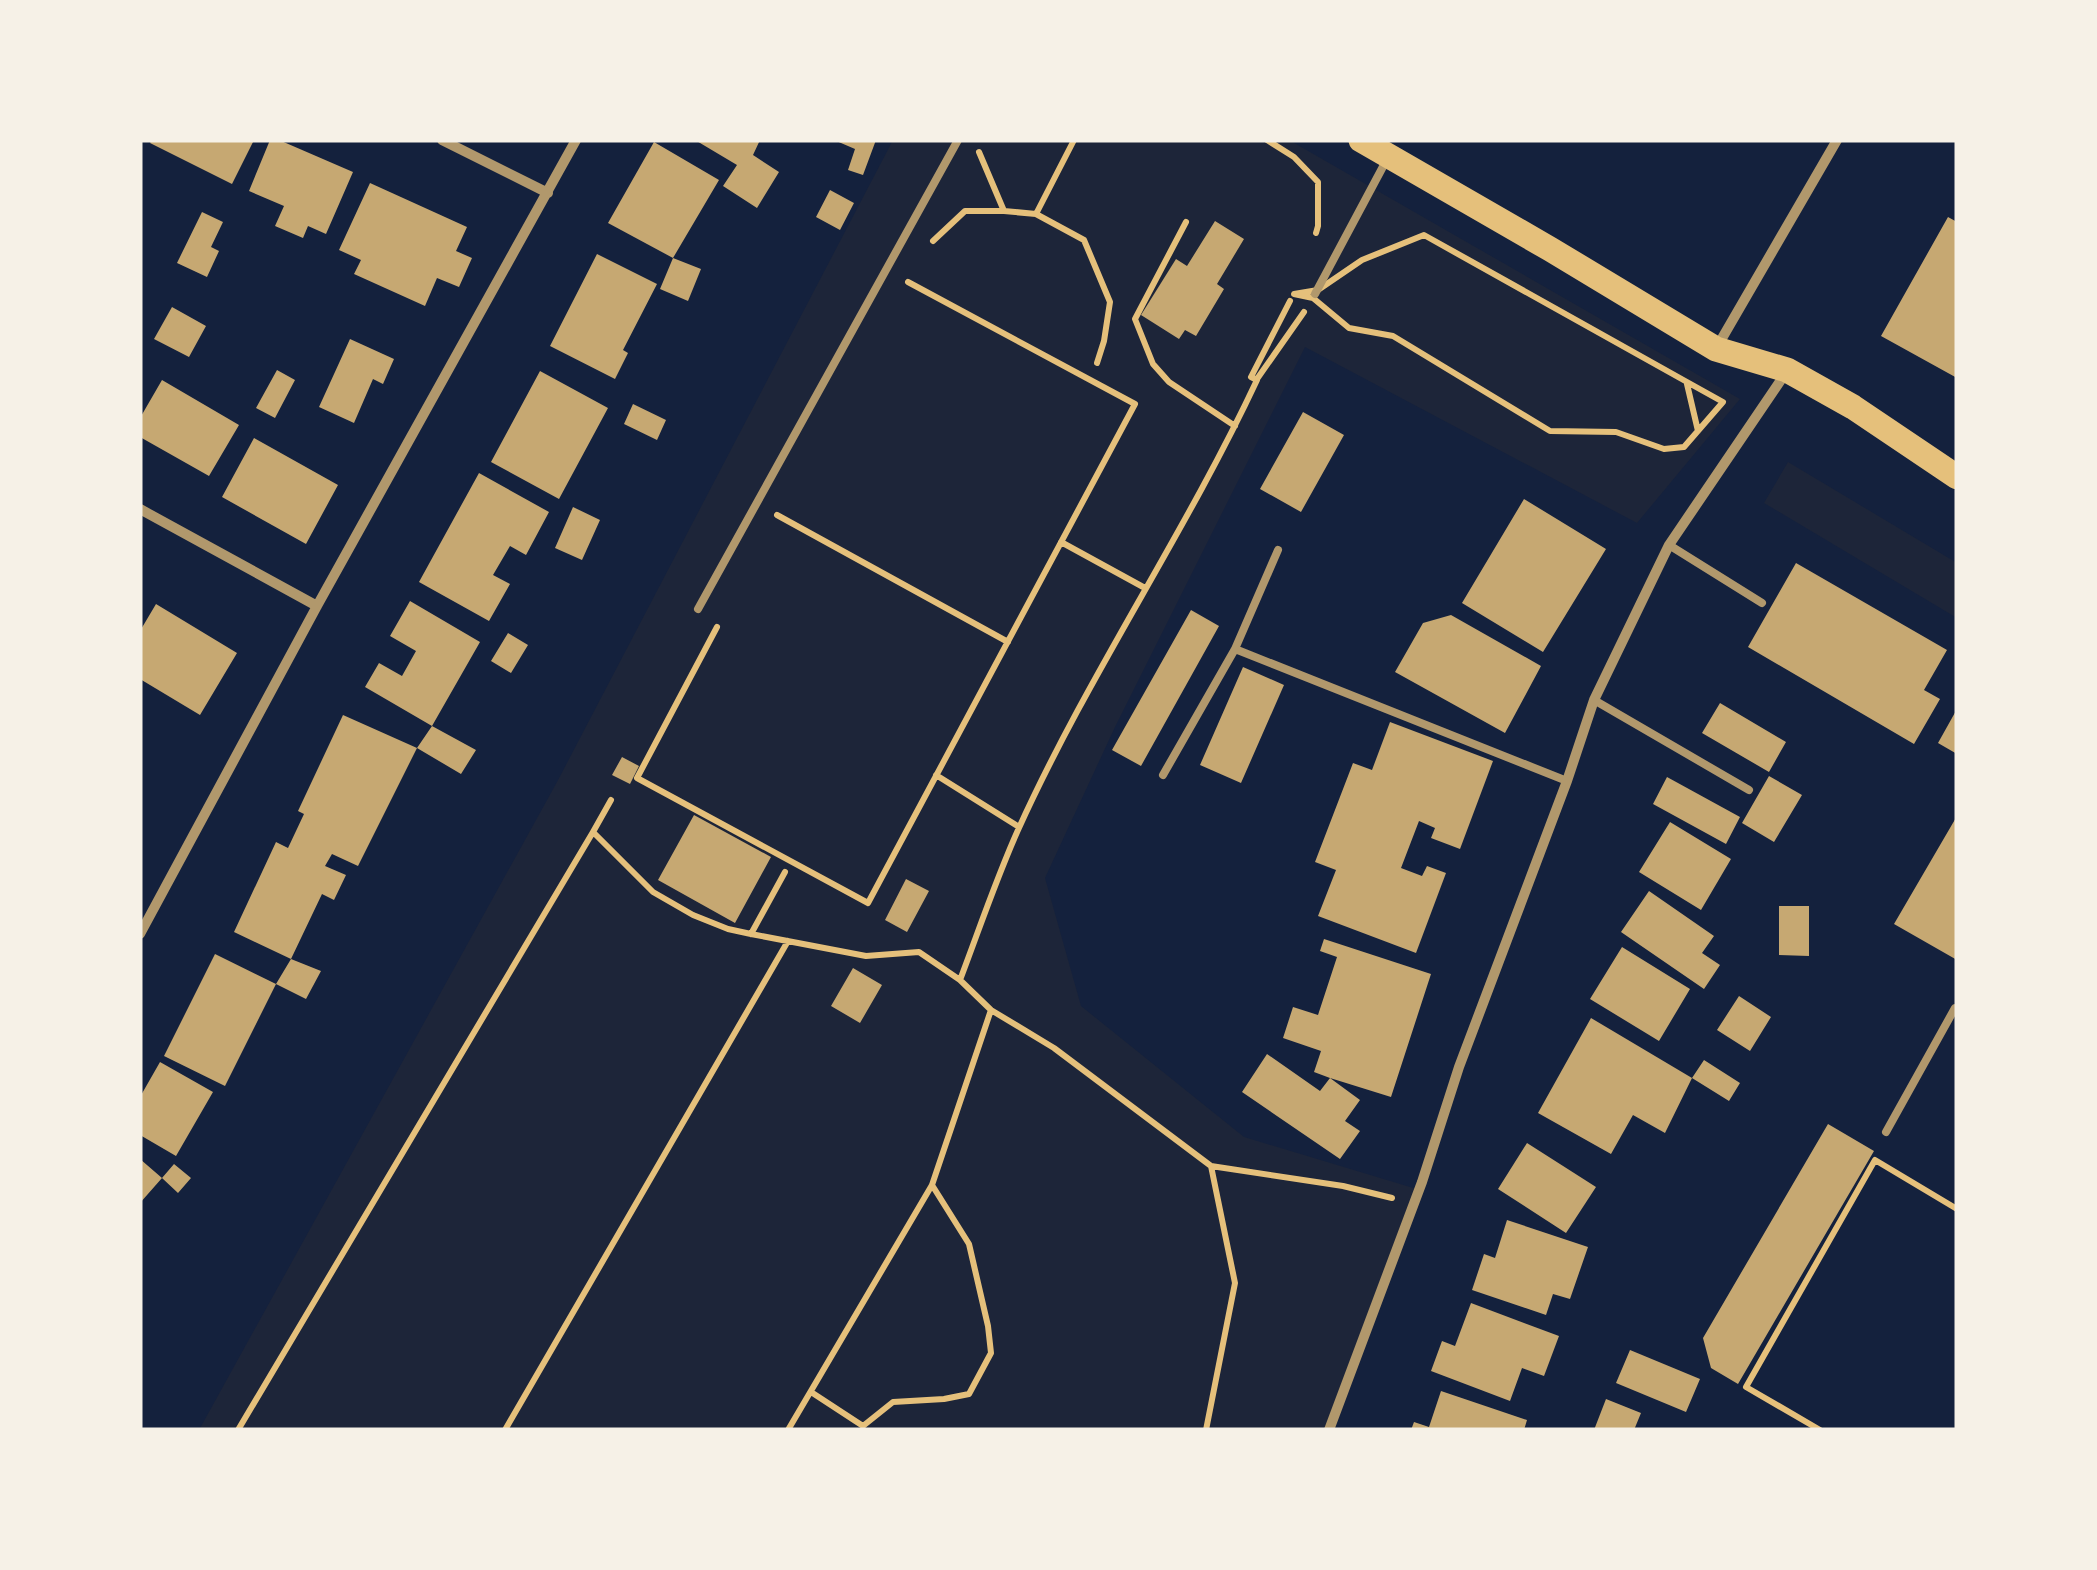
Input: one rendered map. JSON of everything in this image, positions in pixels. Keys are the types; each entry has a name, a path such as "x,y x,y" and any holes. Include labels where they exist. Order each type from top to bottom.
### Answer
{"main road":[{"path":"1360,140 1716,349 1787,370 1853,407 1957,477"}],"street":[{"path":"442,140 548,193"},
{"path":"140,934 576,140"},
{"path":"1716,349 1837,140"},
{"path":"1329,1430 1594,700 1669,545 1787,370"},
{"path":"140,508 317,606"}],"lane":[{"path":"698,609 958,140"},
{"path":"1316,294 1388,157"},
{"path":"1669,545 1762,603"},
{"path":"1163,775 1235,649 1278,550"},
{"path":"1235,649 1567,781"},
{"path":"1594,700 1748,790"},
{"path":"1886,1132 1957,1008"}],"path":[{"path":"982,140 979,154 1004,210"},
{"path":"1036,214 1074,140"},
{"path":"1267,140 1294,156 1318,182 1318,226 1313,242"},
{"path":"924,250 964,212 1004,210 1036,214 1084,240 1110,302 1097,363"},
{"path":"1186,222 1134,319 1153,364 1169,382 1235,426"},
{"path":"960,980 1019,826 1074,718 1257,380 1316,294 1362,260 1424,234 1723,402 1684,448 1664,449 1616,432 1550,431 1393,336 1349,328 1316,294 1294,294"},
{"path":"1257,380 1251,377 1302,275"},
{"path":"721,621 636,778 868,903 1135,404 904,280"},
{"path":"1686,382 1698,432"},
{"path":"786,499 777,516 1008,642"},
{"path":"1062,542 1145,588"},
{"path":"936,775 1019,826"},
{"path":"238,1430 611,800"},
{"path":"593,832 654,892 693,916 728,929 866,956 919,952 960,980 991,1010 1054,1048 1210,1166 1343,1186 1414,1203"},
{"path":"751,934 785,872"},
{"path":"504,1430 788,941"},
{"path":"788,1430 932,1185 991,1010"},
{"path":"1820,1430 1746,1387 1874,1160 1957,1210"},
{"path":"1206,1430 1234,1283 1210,1166"},
{"path":"810,1392 863,1426 893,1402 968,1394 991,1354 988,1326 968,1244 932,1185"}],"shaded area":[{"path":"893,140 1289,140 1740,399 1637,523 1305,347 1115,727 1045,878 1081,1006 1244,1137 1420,1190 1330,1430 199,1430 557,782"},
{"path":"1788,462 1957,563 1957,618 1764,503"}],"building":[{"path":"254,140 232,184 150,143"},
{"path":"270,140 279,140 353,172 326,234 308,226 303,238 275,226 284,206 249,191"},
{"path":"695,140 760,140 753,155 779,172 757,208 723,186 737,165"},
{"path":"834,140 876,140 863,175 848,170 855,149"},
{"path":"654,142 719,180 673,258 608,223"},
{"path":"370,183 467,227 456,251 472,258 459,287 437,278 425,306 354,274 361,260 339,250"},
{"path":"830,190 854,203 840,230 816,217"},
{"path":"202,212 223,222 211,247 219,251 207,277 177,263"},
{"path":"1948,217 1957,222 1957,378 1881,336"},
{"path":"1215,221 1244,239 1217,284 1224,289 1196,336 1185,330 1179,339 1141,315 1176,259 1187,266"},
{"path":"597,254 657,284 623,350 628,353 615,379 550,346"},
{"path":"673,258 701,269 688,301 660,289"},
{"path":"172,307 206,326 189,357 154,339"},
{"path":"350,339 394,359 383,384 373,379 354,423 319,407"},
{"path":"277,370 295,380 275,418 256,408"},
{"path":"540,371 608,408 559,499 491,462"},
{"path":"162,380 239,425 209,476 140,437 140,418"},
{"path":"633,404 666,420 657,440 624,424"},
{"path":"1303,412 1344,435 1301,512 1260,489"},
{"path":"254,438 338,485 306,544 222,497"},
{"path":"479,473 549,512 526,555 510,546 493,575 510,584 489,621 419,582"},
{"path":"1524,499 1606,549 1543,652 1462,603"},
{"path":"573,507 600,520 582,560 555,548"},
{"path":"1796,563 1947,650 1924,690 1940,699 1914,744 1748,647"},
{"path":"410,601 480,642 432,726 365,687 379,663 402,676 416,651 390,636"},
{"path":"156,604 237,653 200,715 140,679 140,631"},
{"path":"1191,610 1219,626 1141,766 1112,750"},
{"path":"1451,615 1541,666 1505,733 1395,672 1423,623"},
{"path":"508,633 528,645 511,673 491,661"},
{"path":"1243,667 1284,685 1241,783 1200,765"},
{"path":"1720,703 1786,742 1769,772 1702,733"},
{"path":"1957,709 1957,754 1938,743"},
{"path":"343,715 417,748 358,866 332,854 325,866 346,875 334,900 322,894 291,959 234,932 276,842 288,848 304,814 298,811"},
{"path":"1390,722 1493,761 1460,849 1431,838 1435,828 1419,821 1401,868 1422,876 1427,866 1446,873 1416,953 1318,916 1336,870 1315,862 1353,763 1372,770"},
{"path":"432,726 476,750 461,774 417,748"},
{"path":"622,757 639,766 630,784 612,775"},
{"path":"1769,776 1802,795 1774,842 1742,823"},
{"path":"1667,777 1740,817 1726,844 1653,804"},
{"path":"694,815 771,857 735,923 658,880"},
{"path":"1957,816 1957,960 1894,924"},
{"path":"1670,822 1731,859 1701,910 1639,872"},
{"path":"906,879 929,891 907,932 885,920"},
{"path":"1649,891 1714,936 1702,953 1720,965 1704,989 1621,932"},
{"path":"1779,906 1809,906 1809,956 1779,955"},
{"path":"1324,939 1431,974 1391,1097 1314,1072 1321,1051 1283,1038 1293,1007 1318,1015 1337,957 1320,951"},
{"path":"1622,947 1690,989 1659,1041 1590,999"},
{"path":"215,954 276,984 225,1086 164,1056"},
{"path":"291,959 321,971 306,999 276,984"},
{"path":"853,968 882,985 860,1023 831,1006"},
{"path":"1739,996 1771,1017 1750,1051 1717,1030"},
{"path":"1591,1018 1692,1078 1665,1133 1633,1115 1611,1154 1538,1113"},
{"path":"1267,1054 1320,1091 1330,1078 1360,1100 1345,1121 1360,1131 1340,1159 1242,1092"},
{"path":"1704,1060 1740,1083 1729,1101 1692,1078"},
{"path":"160,1062 213,1092 176,1156 140,1135 140,1097"},
{"path":"1828,1124 1874,1151 1738,1384 1711,1368 1703,1338"},
{"path":"1527,1143 1596,1187 1566,1233 1498,1189"},
{"path":"140,1159 162,1178 140,1203"},
{"path":"174,1164 191,1178 178,1193 162,1178"},
{"path":"1507,1220 1588,1247 1570,1299 1553,1294 1546,1315 1472,1290 1484,1254 1495,1258"},
{"path":"1471,1303 1559,1336 1544,1376 1522,1368 1510,1401 1431,1371 1442,1341 1455,1346"},
{"path":"1630,1350 1700,1379 1686,1412 1616,1383"},
{"path":"1441,1391 1527,1420 1524,1430 1411,1430 1414,1422 1429,1427"},
{"path":"1606,1399 1641,1413 1634,1430 1594,1430"}]}
